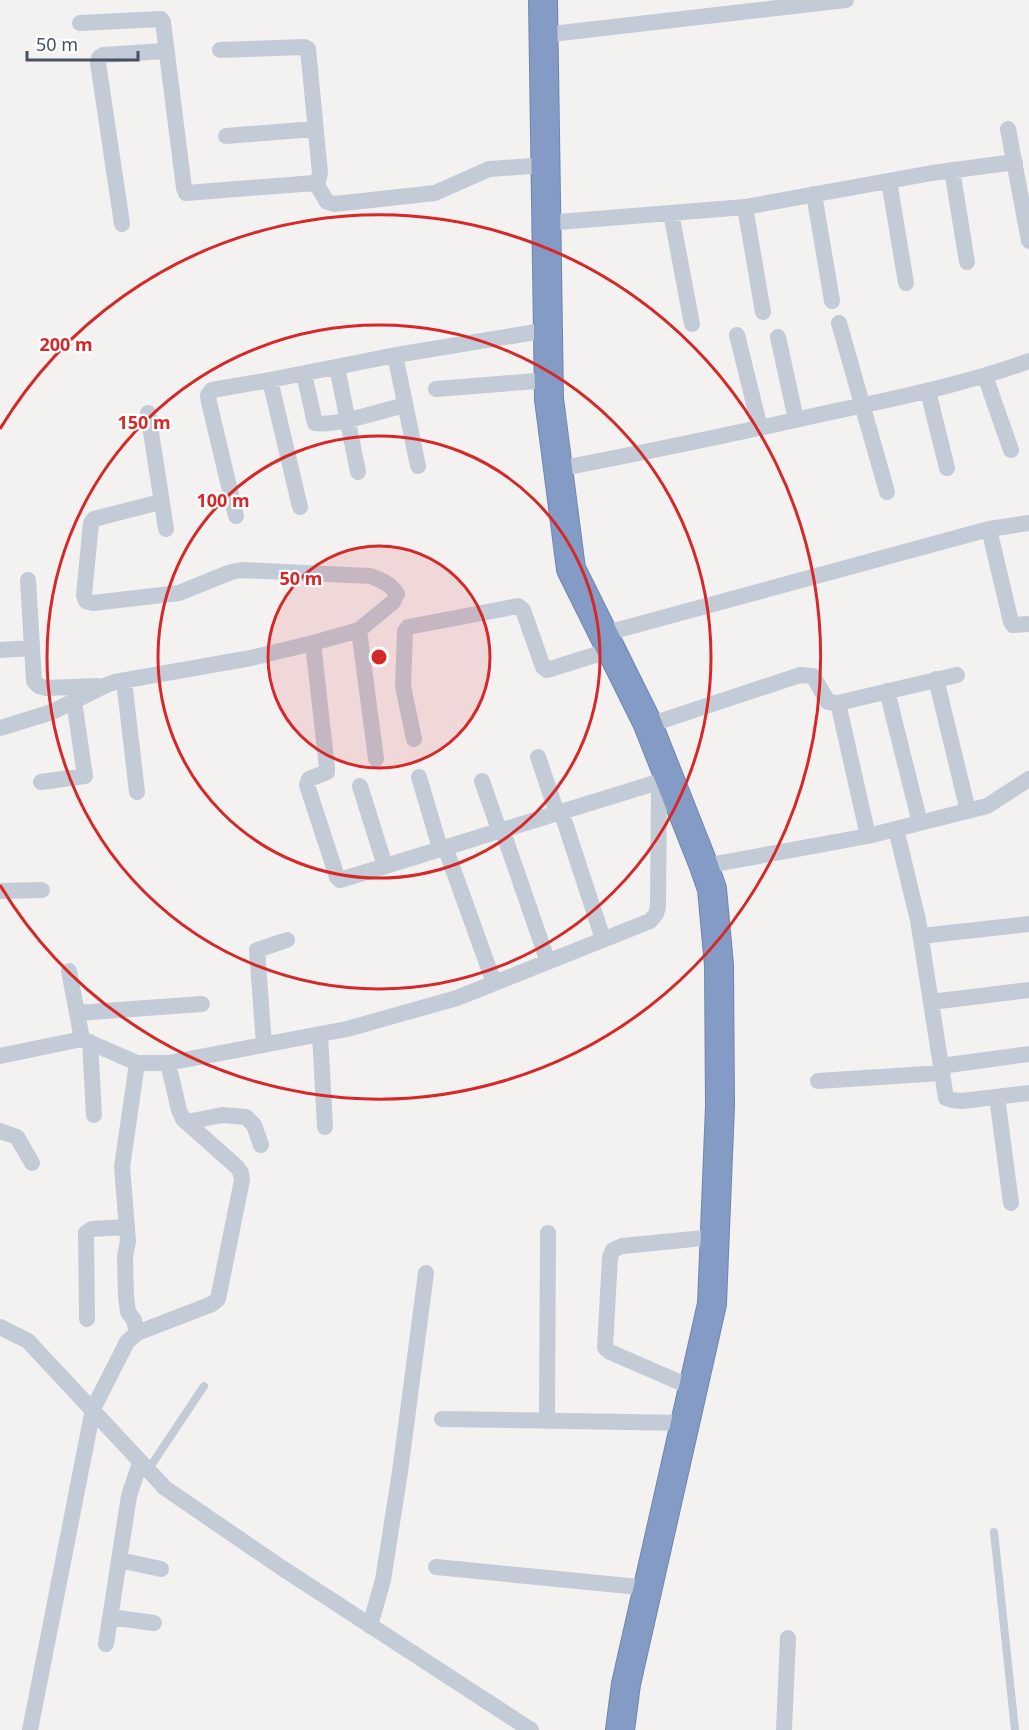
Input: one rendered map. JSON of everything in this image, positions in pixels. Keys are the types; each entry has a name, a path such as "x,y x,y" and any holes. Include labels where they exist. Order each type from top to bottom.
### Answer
{"highway":[{"path":"543,0 549,399 571,568 648,725 664,780 704,866 712,889 719,964 720,1106 712,1305 626,1684 620,1730"}],"street":[{"path":"543,35 846,0"},
{"path":"80,23 161,19 186,193 308,183 317,185"},
{"path":"220,50 304,47 308,49 320,173 317,185 327,202 335,204 435,193 489,169 546,165"},
{"path":"122,224 99,58 166,51"},
{"path":"226,136 315,129"},
{"path":"1008,129 1029,241"},
{"path":"546,223 745,207 952,170 1015,162"},
{"path":"952,170 967,262"},
{"path":"889,181 906,283"},
{"path":"814,194 832,301"},
{"path":"745,207 763,312"},
{"path":"671,213 692,324"},
{"path":"839,323 887,492"},
{"path":"236,516 208,395 212,390 395,355 548,330"},
{"path":"737,335 760,428"},
{"path":"778,337 796,420"},
{"path":"395,355 418,466"},
{"path":"558,469 665,449 928,391 986,376 1029,361"},
{"path":"337,367 358,472"},
{"path":"304,374 315,423 348,419 405,405"},
{"path":"986,376 1011,450"},
{"path":"270,380 300,507"},
{"path":"436,389 549,380"},
{"path":"928,391 948,468"},
{"path":"148,413 166,529"},
{"path":"28,580 34,681 46,688 104,686 313,644 359,630 393,602 397,594 392,586 370,576 242,570 231,572 179,593 93,603 86,601 84,596 91,523 94,519 160,502"},
{"path":"414,739 402,678 405,632 408,627 518,606 523,610 543,667 547,670 607,642 989,529 1029,523"},
{"path":"989,529 1011,622 1013,625 1029,624"},
{"path":"359,630 376,759"},
{"path":"0,1056 86,1040 137,1063 168,1062 360,1026 444,1002 650,921 656,914 664,780 340,880 337,877 307,782 327,772 313,644"},
{"path":"0,650 32,648"},
{"path":"648,725 800,675 813,676 828,702 838,703 957,675"},
{"path":"936,680 968,811"},
{"path":"124,681 137,792"},
{"path":"0,728 52,712 104,686"},
{"path":"887,691 920,823"},
{"path":"41,782 85,776 74,701"},
{"path":"838,703 868,836"},
{"path":"538,757 603,939"},
{"path":"419,777 494,983"},
{"path":"704,866 868,836 968,811 996,801 1029,779"},
{"path":"482,781 548,962"},
{"path":"360,786 385,866"},
{"path":"896,829 921,936 946,1098 952,1100 1029,1093"},
{"path":"0,891 42,890"},
{"path":"921,936 1029,924"},
{"path":"264,1045 257,950 287,940"},
{"path":"69,971 77,1013 86,1040 94,1115"},
{"path":"931,1002 1029,990"},
{"path":"77,1013 202,1004"},
{"path":"320,1034 326,1127"},
{"path":"818,1081 941,1070 1029,1054"},
{"path":"30,1730 93,1409 127,1342 137,1333 212,1305 221,1293 242,1173 187,1122 179,1110 168,1062"},
{"path":"137,1063 122,1167 128,1240 125,1257 126,1297 128,1312 134,1320 137,1333"},
{"path":"997,1097 1011,1203"},
{"path":"187,1122 222,1115 246,1117 254,1125 261,1145"},
{"path":"0,1131 17,1137 32,1163"},
{"path":"87,1319 86,1233 92,1229 127,1227"},
{"path":"548,1233 548,1420"},
{"path":"693,1388 610,1353 605,1348 610,1257 613,1250 622,1246 714,1237"},
{"path":"370,1626 383,1580 400,1472 426,1273"},
{"path":"0,1326 28,1341 165,1488 370,1626 531,1730"},
{"path":"442,1419 685,1423"},
{"path":"106,1644 129,1496 144,1466"},
{"path":"119,1560 161,1569"},
{"path":"436,1567 649,1588"},
{"path":"110,1617 154,1623"},
{"path":"784,1730 788,1638"}],"lane":[{"path":"144,1466 204,1386"},
{"path":"994,1532 1015,1730"}]}
